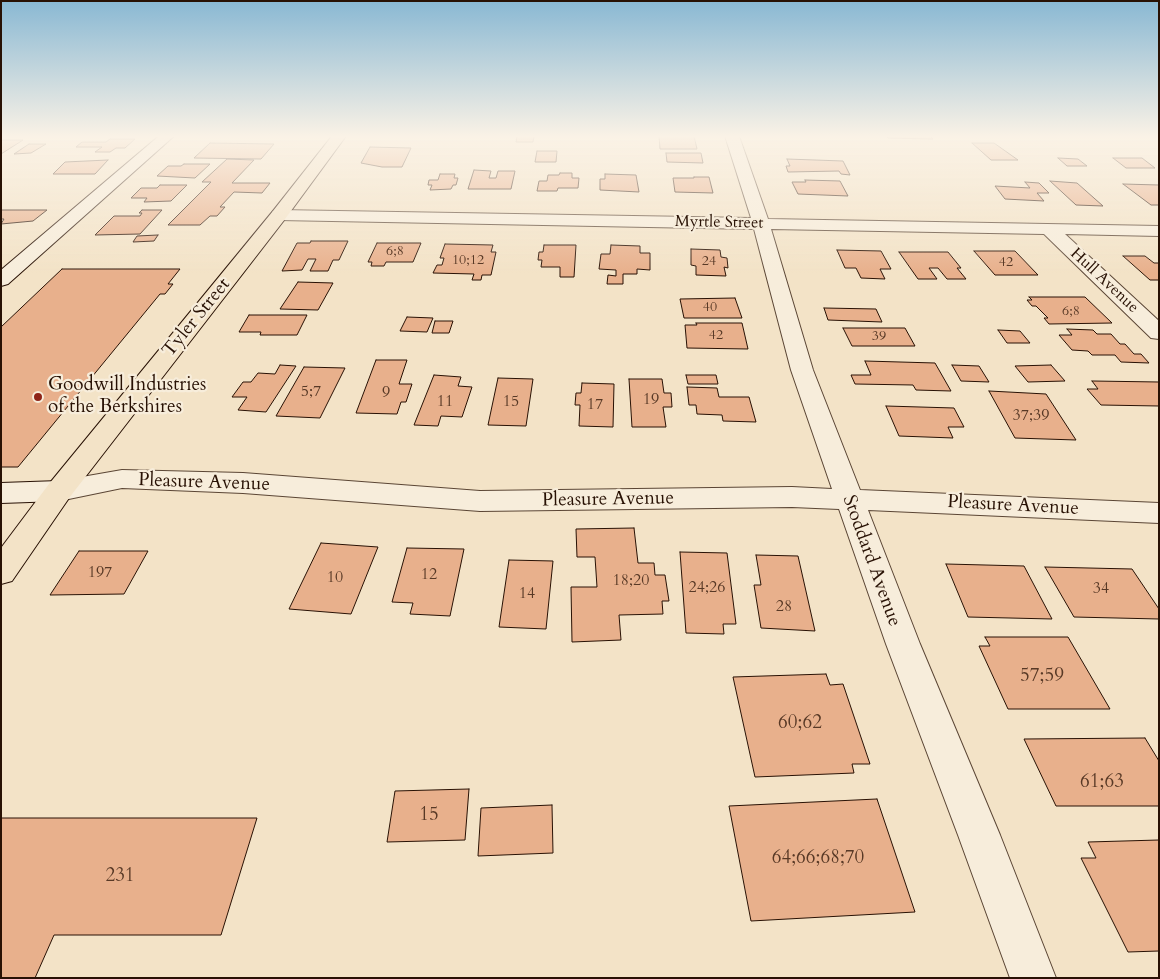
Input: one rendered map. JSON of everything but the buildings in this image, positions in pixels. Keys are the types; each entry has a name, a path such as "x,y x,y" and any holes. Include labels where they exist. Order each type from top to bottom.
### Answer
{"main road":[{"name":"Tyler Street","path":"1,572 59,491 304,182"}],"street":[{"path":"1,280 114,182"},
{"name":"Stoddard Avenue","path":"747,182 761,223 802,370 848,499 903,644 979,834 1033,978"},
{"name":"Myrtle Street","path":"279,215 1159,231"},
{"name":"Hull Avenue","path":"1049,229 1159,333"},
{"name":"Pleasure Avenue","path":"1,493 59,491 122,479 243,483 480,501 792,497 1159,513"}],"place":[{"name":"Goodwill Industries of the Berkshires","path":"38,397"}]}
